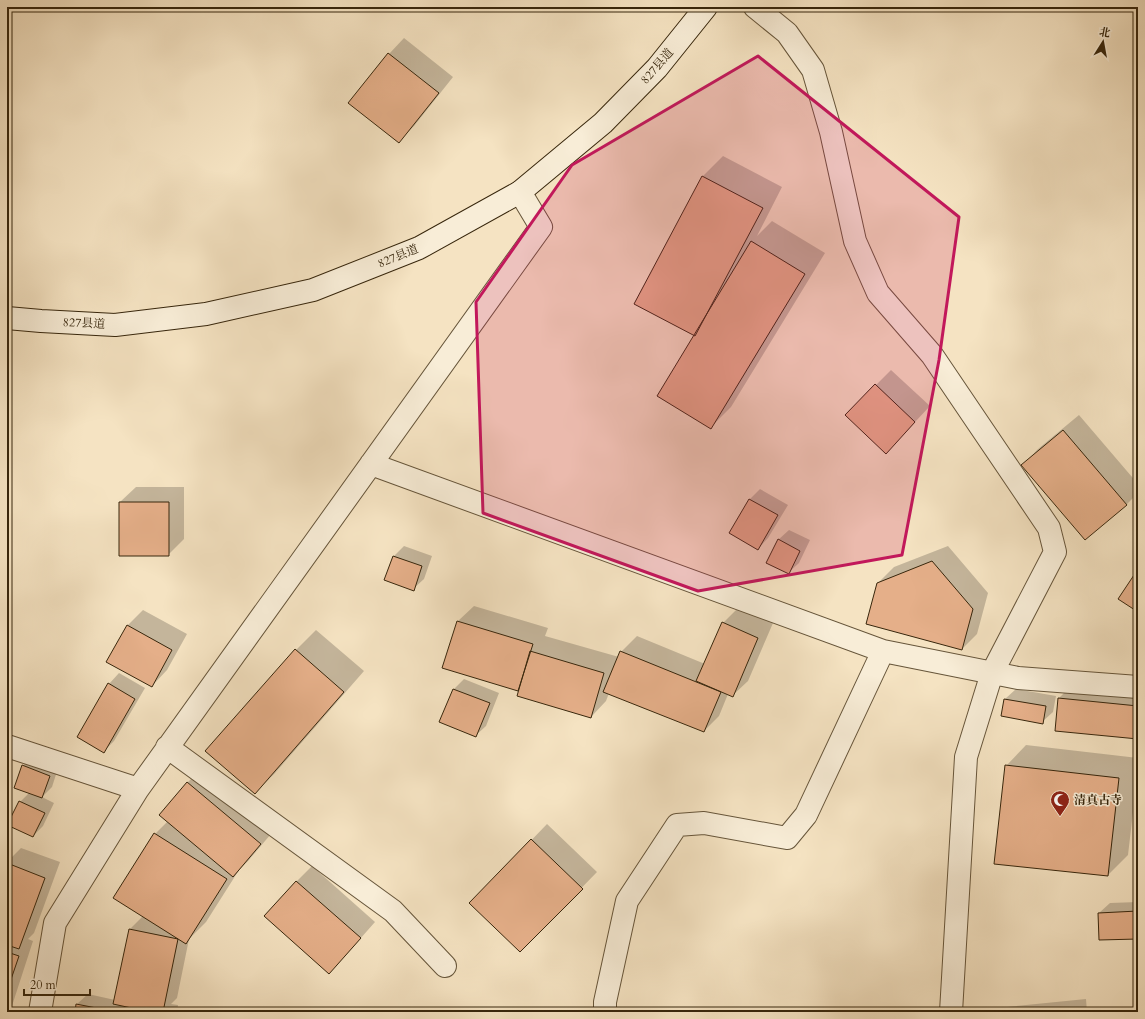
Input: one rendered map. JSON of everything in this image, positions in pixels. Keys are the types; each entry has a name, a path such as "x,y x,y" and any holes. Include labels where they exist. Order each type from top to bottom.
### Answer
{"street":[{"name":"827县道","path":"7,318 115,325 206,314 313,290 418,248 520,192 604,123 657,68 706,7"},
{"path":"755,7 787,33 812,70 831,132 855,241 878,293 932,356 1049,528 1055,552 992,673 966,757 951,1012"},
{"path":"40,1012 55,923 138,789 541,227 520,192"},
{"path":"370,464 883,652 1018,678 1138,687"},
{"path":"605,1012 605,1002 627,901 677,826 704,823 787,838 806,815 883,652"},
{"path":"7,746 138,789"},
{"path":"167,747 392,911 445,966"}],"highlighted area":[{"path":"758,56 959,217 939,360 902,555 698,591 483,513 476,302 572,165"}],"building":[{"path":"388,53 439,93 399,143 348,103"},
{"path":"702,176 763,208 695,336 634,304"},
{"path":"751,241 805,274 711,429 657,396"},
{"path":"875,384 915,422 886,454 845,415"},
{"path":"1063,430 1127,505 1085,540 1021,465"},
{"path":"749,499 778,515 758,550 729,533"},
{"path":"119,502 169,502 169,556 119,556"},
{"path":"778,539 800,551 789,574 766,563"},
{"path":"393,556 422,566 414,591 384,580"},
{"path":"932,561 973,609 962,650 866,624 877,583"},
{"path":"1138,569 1138,612 1118,599"},
{"path":"457,621 533,644 518,691 442,668"},
{"path":"722,622 758,638 733,697 696,681"},
{"path":"127,625 172,650 152,687 106,662"},
{"path":"295,649 344,692 255,794 205,751"},
{"path":"530,651 604,673 591,718 517,696"},
{"path":"620,651 721,692 704,732 603,692"},
{"path":"108,683 135,699 104,753 77,737"},
{"path":"453,689 490,703 476,737 439,722"},
{"path":"1058,698 1138,706 1138,739 1055,731"},
{"path":"1004,699 1046,706 1043,724 1001,716"},
{"path":"22,765 50,776 42,798 14,788"},
{"path":"1005,765 1119,778 1108,876 994,864"},
{"path":"187,782 261,844 233,877 159,815"},
{"path":"19,801 45,813 33,837 7,825"},
{"path":"154,833 227,879 186,944 113,898"},
{"path":"531,839 583,889 520,952 469,903"},
{"path":"7,863 45,878 19,949 7,945"},
{"path":"296,881 361,938 329,974 264,916"},
{"path":"1138,911 1138,939 1099,940 1098,913"},
{"path":"129,929 178,939 163,1012 150,1012 113,1004"},
{"path":"7,952 19,956 7,991"},
{"path":"76,1004 117,1012 75,1012"},
{"path":"135,1010 149,1012 135,1012"}],"place":[{"name":"清真古寺","path":"1060,817"}]}
